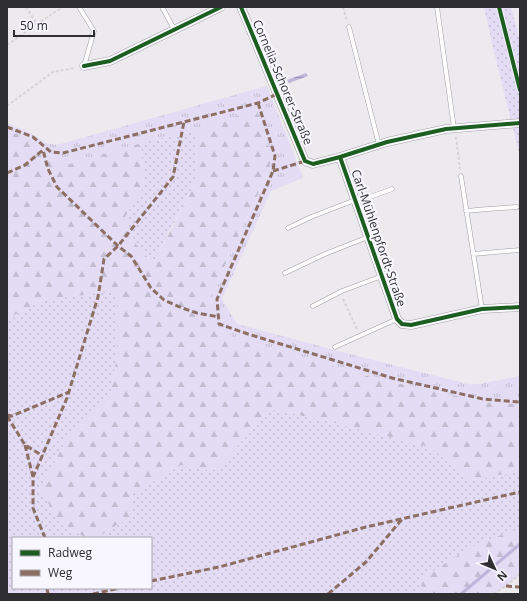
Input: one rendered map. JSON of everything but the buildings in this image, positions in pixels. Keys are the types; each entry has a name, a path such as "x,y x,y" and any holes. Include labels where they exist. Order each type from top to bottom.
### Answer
{"street":[{"path":"84,66 110,61 220,7"},
{"name":"Cornelia-Schorer-Straße","path":"241,7 305,161 312,164 387,142 446,129 520,122"},
{"name":"Carl-Mühlenpfordt-Straße","path":"340,157 397,319 402,324 411,325 482,309 520,307"}],"lane":[{"path":"79,7 94,31 84,66"},
{"path":"162,7 174,29"},
{"path":"437,7 454,129"},
{"path":"349,27 379,145"},
{"path":"461,176 482,309"},
{"path":"288,228 311,217 392,189"},
{"path":"466,211 488,208 517,207"},
{"path":"285,273 368,236"},
{"path":"473,254 520,250"},
{"path":"313,306 382,276"},
{"path":"335,347 397,319"}],"path":[{"path":"26,7 37,24"},
{"path":"7,45 63,7"},
{"path":"343,7 349,27"},
{"path":"7,106 53,72 84,66"},
{"path":"454,129 461,176"},
{"path":"340,293 360,335"},
{"path":"494,594 520,574"}],"green space":[{"path":"484,7 511,7 520,42 520,157 493,48"},
{"path":"267,86 303,178 271,191 222,299 237,324 468,384 479,384 520,376 520,404 483,402 375,378 247,342 214,328 211,296 269,170 271,157 257,109 197,130 141,143 69,164 49,155 31,139 7,131 7,123 30,133 46,143 57,145"},
{"path":"257,109 271,157 269,170 211,296 214,328 247,342 375,378 483,402 520,404 520,471 472,480 430,447 331,422 271,409 216,470 203,470 181,465 131,495 131,516 98,537 85,537 60,524 40,488 70,434 110,398 117,355 117,291 43,300 7,319 7,131 31,139 49,155 69,164 141,143 144,186 125,217 132,239 153,264 190,194 196,176 197,130"},
{"path":"197,130 196,176 190,194 153,264 132,239 125,217 144,185 141,143"},
{"path":"117,290 117,355 110,398 70,434 60,524 85,537 12,537 12,589 152,589 152,537 98,537 131,516 131,495 181,465 203,470 216,470 271,409 331,422 430,447 472,480 520,471 520,529 421,578 422,594 7,594 7,319 43,300"},
{"path":"520,528 520,574 506,586 494,594 422,594 421,578 477,544"}],"shaded area":[{"path":"306,73 308,76 289,83 287,80"}],"waterway":[{"path":"461,594 520,544"}],"marked path":[{"path":"7,127 33,137 51,152 63,153 258,103 277,94"},
{"path":"258,103 275,156 273,171 217,299 219,324 392,378 483,399 520,402"},
{"path":"45,537 33,508 33,477 67,398 98,297 104,259 118,246 173,177 184,122"},
{"path":"7,173 25,165 43,150 48,169 57,187 118,246 131,256 151,288 164,300 182,308 197,313 219,317"},
{"path":"273,171 305,161"},
{"path":"7,415 12,416 69,392"},
{"path":"7,416 25,445 43,456"},
{"path":"25,445 33,477"},
{"path":"152,581 219,567 366,527 520,492"},
{"path":"328,594 366,562 403,518"},
{"path":"506,586 520,587"},
{"path":"47,589 48,594"},
{"path":"93,594 116,589"}],"cycle path":[{"path":"84,66 110,61 221,7"},
{"path":"241,7 305,161 313,164 387,142 446,129 520,123"},
{"path":"499,7 520,90"},
{"path":"340,157 397,319 402,324 411,325 482,309 520,307"}]}
